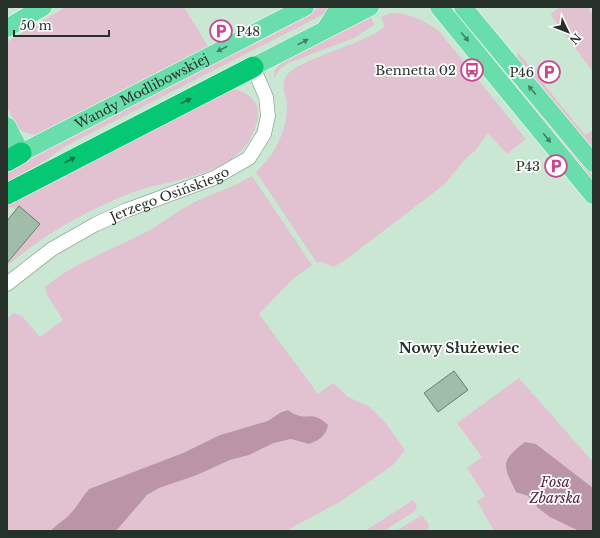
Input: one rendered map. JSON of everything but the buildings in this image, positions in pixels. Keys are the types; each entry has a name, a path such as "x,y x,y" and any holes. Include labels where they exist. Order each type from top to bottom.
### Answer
{"highway":[{"path":"7,194 253,67"}],"main road":[{"path":"7,28 43,7"},
{"name":"Wandy Modlibowskiej","path":"14,157 305,7"},
{"path":"325,30 339,7"},
{"path":"253,67 370,7"},
{"path":"431,7 444,12 593,195"},
{"path":"464,7 593,163"},
{"path":"7,126 14,157"}],"street":[{"name":"Jerzego Osińskiego","path":"7,284 52,249 96,224 127,210 214,178 249,158 262,139 268,116 266,97 253,67"}],"shaded area":[{"path":"66,7 184,7 209,48 44,132 35,135 23,132 17,127 7,107 7,42"},
{"path":"321,7 333,7 320,16 66,146 45,161 7,182 7,169"},
{"path":"560,7 588,7 593,15 593,72 550,14"},
{"path":"391,13 404,14 416,18 438,30 526,139 507,154 488,133 475,151 464,160 445,184 344,261 333,267 322,262 317,263 256,172 269,158 279,142 285,124 287,105 284,82 287,75 302,64 379,31 384,26 381,17"},
{"path":"371,16 374,25 354,38 288,63 279,70 274,79 275,70 282,61"},
{"path":"481,40 593,176 593,184 479,41"},
{"path":"518,52 585,135 593,130 593,152 517,59"},
{"path":"232,89 239,90 252,98 256,104 258,113 255,128 248,143 237,154 210,170 146,188 118,198 89,212 40,240 7,266 7,263 40,224 19,206 16,210 12,207 7,210 7,205"},
{"path":"252,176 312,265 294,278 259,314 318,394 333,383 348,397 370,407 385,422 405,450 393,465 341,501 286,531 116,531 147,495 159,488 197,475 230,460 249,455 274,443 291,439 309,444 313,415 300,416 288,410 281,411 268,421 220,435 183,453 89,489 73,511 51,531 7,531 7,319 14,313 22,316 40,337 63,320 47,295 45,287 70,270 150,230 191,204"},
{"path":"519,378 593,462 593,488 536,444 525,442 507,459 506,470 508,476 516,492 528,496 538,508 579,531 494,531 477,501 485,496 467,468 482,457 457,423"},
{"path":"413,500 417,506 415,511 384,531 365,531"},
{"path":"422,515 429,525 428,531 396,531"}],"water":[{"path":"288,410 300,416 317,417 328,425 326,432 319,439 309,444 291,439 274,443 249,455 230,460 197,475 159,488 147,495 116,531 51,531 73,511 89,489 183,453 220,435 268,421 281,412"},
{"name":"Fosa Zbarska","path":"525,442 536,444 593,488 593,531 579,531 550,517 538,508 528,496 516,492 508,476 506,464 507,459 511,454"}],"place":[{"name":"P48","path":"221,31"},
{"name":"Bennetta 02","path":"472,70"},
{"name":"P46","path":"549,72"},
{"name":"P43","path":"556,166"}],"district":[{"name":"Nowy Służewiec","path":"459,348"}]}
